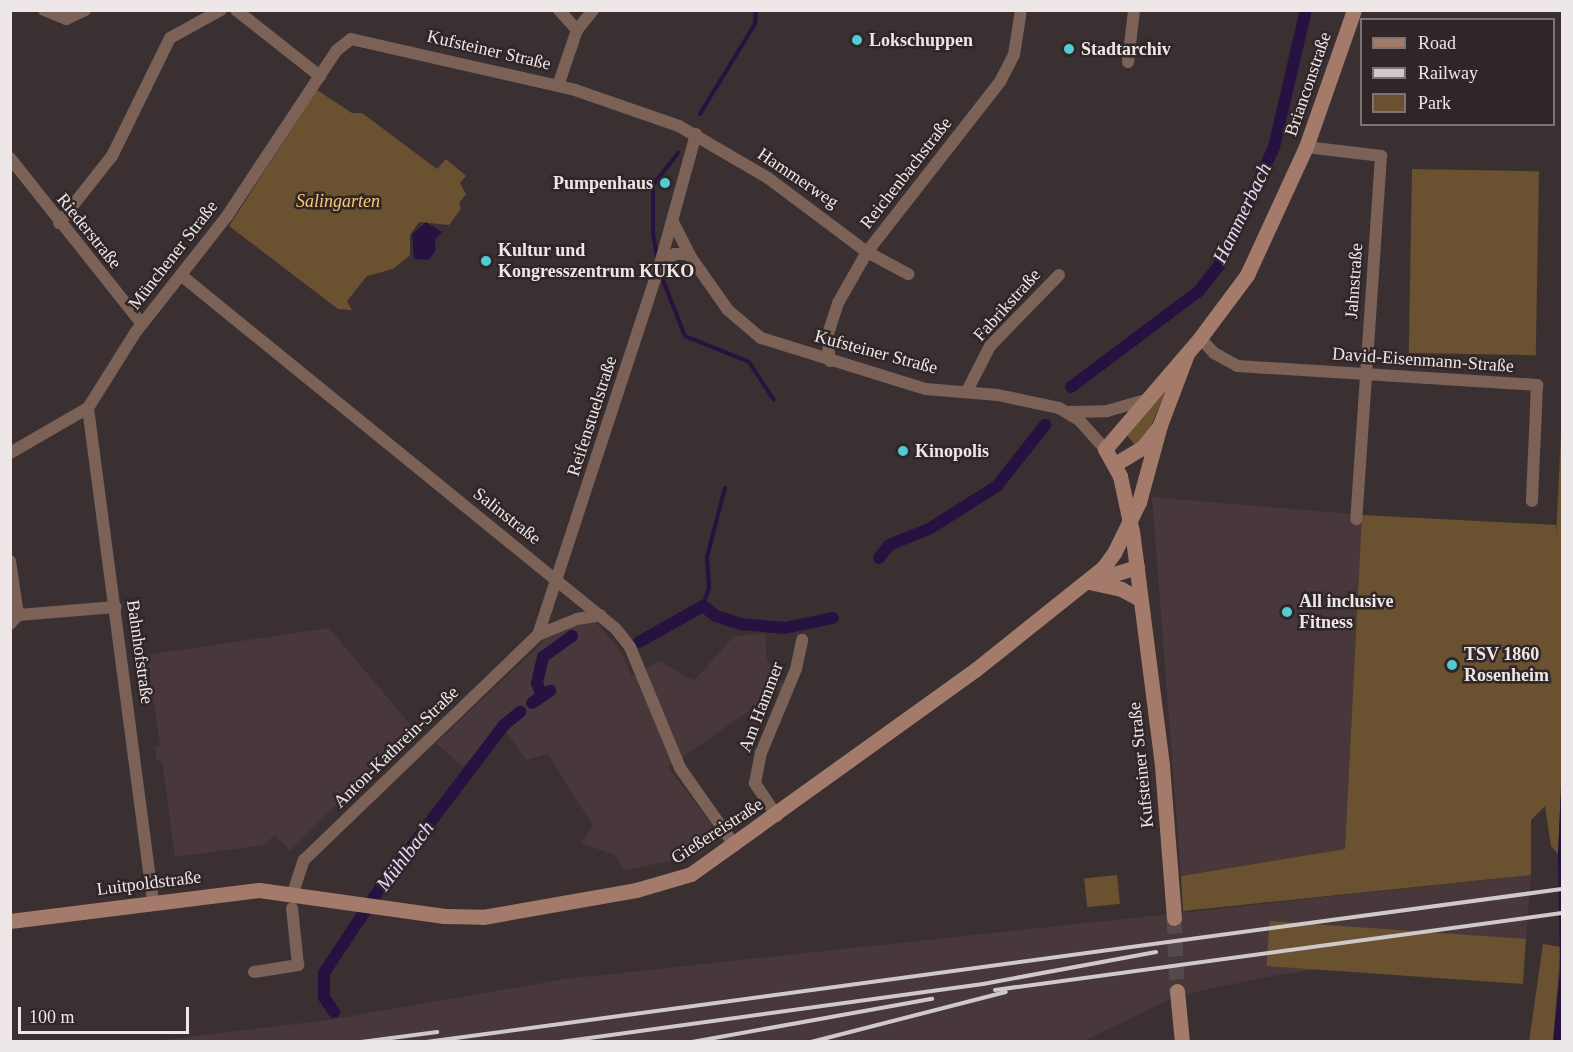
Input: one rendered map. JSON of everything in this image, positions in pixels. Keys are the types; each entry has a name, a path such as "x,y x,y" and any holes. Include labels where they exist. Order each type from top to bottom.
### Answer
{"main road":[{"path":"1346,10 1348,27"},
{"name":"Brianconstraße","path":"1105,449 1200,338 1246,275 1306,147 1354,10"},
{"name":"Brianconstraße","path":"1131,522 1150,469 1160,425 1187,354"},
{"name":"Brianconstraße","path":"1115,464 1142,448 1160,425"},
{"name":"Kufsteiner Straße","path":"1105,449 1115,464 1131,522 1162,765 1174,918"},
{"name":"Gießereistraße","path":"293,901 353,903 444,916 483,916 573,902 669,883 691,874 777,816 1089,582 1114,553 1131,522"},
{"name":"Gießereistraße","path":"1089,582 1137,567"},
{"path":"1089,582 1121,589 1140,599"},
{"name":"Luitpoldstraße","path":"10,921 259,890 293,901"},
{"path":"1177,992 1182,1041"}],"street":[{"path":"44,10 58,19 82,13"},
{"path":"59,223 112,156 170,38 221,10"},
{"path":"236,10 320,76"},
{"path":"559,10 577,30"},
{"path":"558,86 577,30 593,10"},
{"name":"Reichenbachstraße","path":"830,361 827,337 831,317 867,252 1000,82 1014,55 1021,10"},
{"path":"1128,62 1134,10"},
{"name":"Kufsteiner Straße","path":"337,51 351,39 558,86 696,134"},
{"name":"Münchener Straße","path":"10,453 88,408 142,324 182,276 337,51"},
{"path":"673,222 696,134"},
{"name":"Hammerweg","path":"696,134 808,205 867,252 908,274"},
{"name":"Jahnstraße","path":"1306,147 1381,156 1356,519"},
{"name":"Riederstraße","path":"10,158 59,223 142,324"},
{"name":"Kufsteiner Straße","path":"673,222 689,254 728,310 749,329 771,343 926,389 967,391 1068,412 1105,449"},
{"name":"Reifenstuelstraße","path":"558,579 673,222"},
{"path":"660,264 675,254 689,254"},
{"name":"Fabrikstraße","path":"967,391 990,346 1059,275"},
{"name":"Salinstraße","path":"182,276 332,401 601,615 630,647 680,768 735,846"},
{"name":"David-Eisenmann-Straße","path":"1200,338 1214,353 1237,366 1537,385 1532,501"},
{"path":"1068,412 1107,411 1146,400"},
{"name":"Bahnhofstraße","path":"88,408 116,607 153,902"},
{"path":"10,561 14,619 116,607"},
{"name":"Anton-Kathrein-Straße","path":"538,635 558,579"},
{"name":"Anton-Kathrein-Straße","path":"293,901 304,860 538,635 577,619 601,615"},
{"name":"Am Hammer","path":"777,816 755,783 761,753 796,669 802,640"},
{"path":"254,972 298,965 293,901"}],"shaded area":[{"path":"426,222 442,232 435,240 436,250 429,260 414,259 412,234"},
{"path":"1152,497 1362,515 1345,849 1181,876"},
{"path":"596,622 619,649 632,676 659,661 694,681 734,636 765,634 767,660 785,686 668,767 722,838 696,856 624,870 615,855 581,843 593,826 548,754 526,760 506,732 462,766 436,743 547,638 582,623"},
{"path":"329,628 413,728 290,851 275,835 264,845 175,857 162,761 157,761 155,747 160,745 147,655"},
{"path":"1562,766 1562,1041 1553,1042 1560,972 1558,854"},
{"path":"1531,875 1526,939 1272,976 1176,996 1084,1041 146,1042 329,1020 565,979"}],"green space":[{"name":"Salingarten","path":"317,90 352,113 362,113 437,169 446,159 466,176 460,183 466,194 459,203 461,209 449,225 419,222 410,235 410,255 393,269 367,276 347,301 352,310 338,309 229,226"},
{"path":"1412,169 1539,171 1536,355 1409,353"},
{"path":"1168,385 1150,429 1135,445 1126,434"},
{"name":"TSV 1860 Rosenheim","path":"1562,413 1562,766 1558,854 1551,846 1545,806 1531,820 1531,875 1183,911 1181,876 1345,849 1362,515 1556,525 1556,538"},
{"path":"1117,875 1120,904 1087,907 1084,878"},
{"path":"1270,921 1526,939 1523,984 1266,966"},
{"path":"1543,944 1561,947 1553,1041 1529,1042"}],"waterway":[{"name":"Mühlbach","path":"700,114 755,24 756,10"},
{"name":"Hammerbach","path":"1071,387 1199,291 1220,264 1274,147 1306,10"},
{"name":"Mühlbach","path":"657,256 653,233 653,185 678,153"},
{"name":"Mühlbach","path":"661,275 685,336 749,362 774,400"},
{"name":"Hammerbach","path":"879,558 889,545 929,529 997,486 1045,425"},
{"name":"Mühlbach","path":"703,606 709,588 707,557 725,488"},
{"name":"Hammerbach","path":"639,642 703,606 716,616 741,624 785,628 833,618"},
{"name":"Mühlbach","path":"542,696 537,683 543,657 572,636"},
{"name":"Mühlbach","path":"532,703 550,691"},
{"name":"Mühlbach","path":"334,1012 324,997 324,973 381,887 504,725 520,712"}],"tunnel":[{"path":"1174,918 1177,991"}],"railway":[{"path":"426,1042 1562,889"},
{"path":"995,990 1562,913"},
{"path":"560,1042 983,984 1156,952"},
{"path":"811,1042 1006,992"},
{"path":"692,1042 932,999"},
{"path":"361,1042 437,1032"}],"place":[{"name":"Lokschuppen","path":"857,40"},
{"name":"Stadtarchiv","path":"1069,49"},
{"name":"Pumpenhaus","path":"665,183"},
{"name":"Kultur und Kongresszentrum KUKO","path":"486,261"},
{"name":"Kinopolis","path":"903,451"},
{"name":"All inclusive Fitness","path":"1287,612"},
{"name":"TSV 1860 Rosenheim","path":"1452,665"}]}
